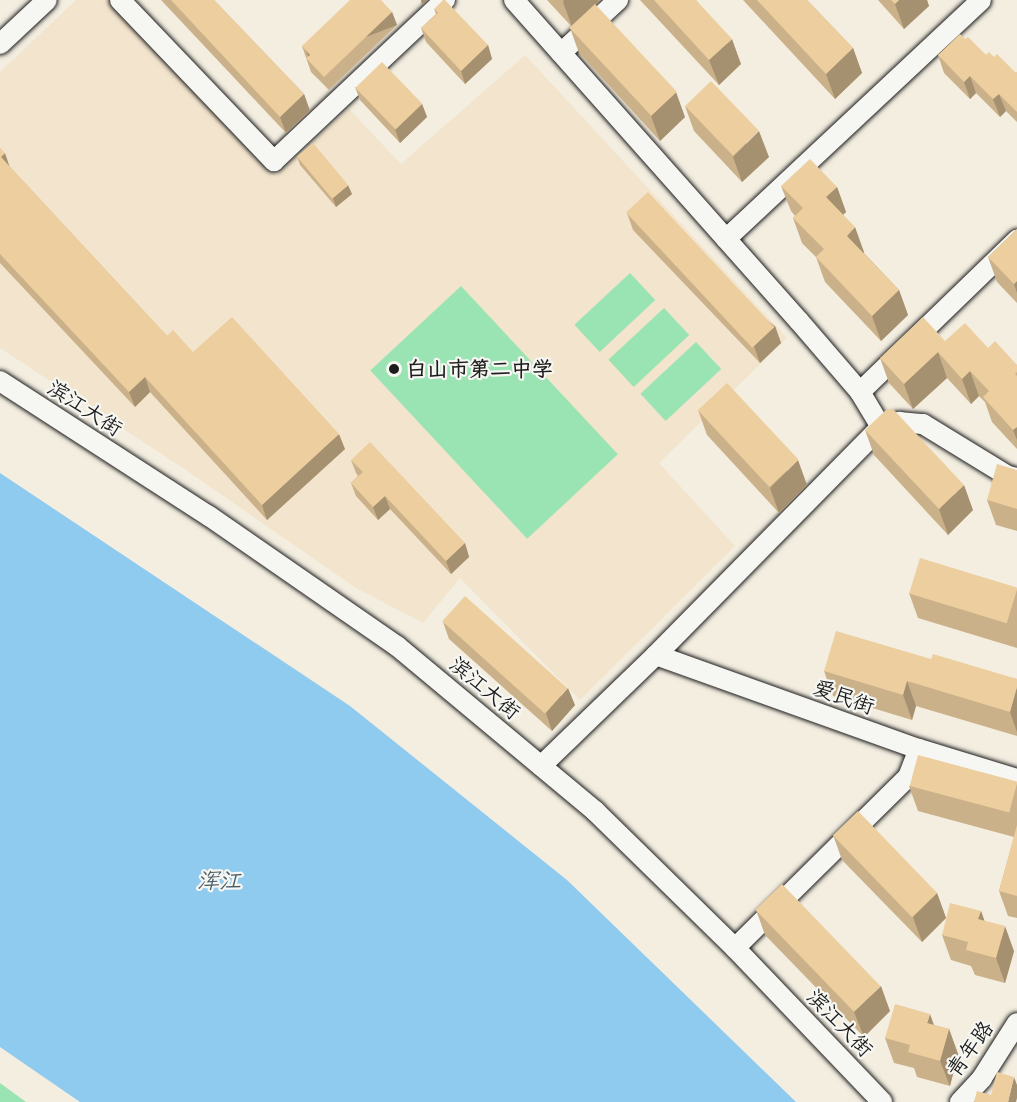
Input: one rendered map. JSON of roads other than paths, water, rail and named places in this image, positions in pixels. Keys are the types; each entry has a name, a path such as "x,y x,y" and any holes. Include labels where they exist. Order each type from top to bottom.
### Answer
{"street":[{"path":"0,44 47,0"},
{"path":"120,0 274,161 445,0"},
{"path":"514,0 860,392 882,427"},
{"path":"561,52 618,0"},
{"path":"726,239 981,0"},
{"path":"860,392 1017,240"},
{"name":"滨江大街","path":"0,381 314,586 397,646 595,811 735,948 882,1102"},
{"path":"541,766 656,655 882,427 899,422 923,424 1008,476 1017,478"},
{"name":"爱民街","path":"656,655 919,749 1017,779"},
{"path":"735,948 908,777 919,749"},
{"name":"青年路","path":"960,1102 982,1078 1017,1023"}],"water":[{"name":"浑江","path":"0,473 350,706 567,880 796,1102 80,1102 0,1047"}],"place":[{"name":"白山市第二中学","path":"394,369"}]}
